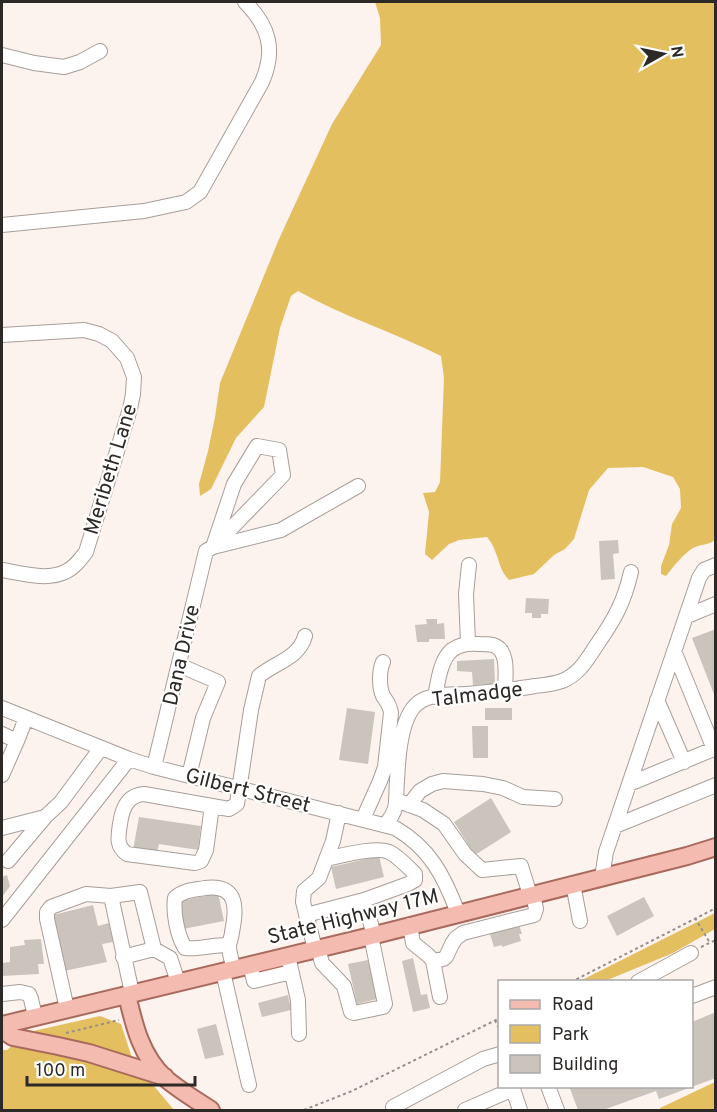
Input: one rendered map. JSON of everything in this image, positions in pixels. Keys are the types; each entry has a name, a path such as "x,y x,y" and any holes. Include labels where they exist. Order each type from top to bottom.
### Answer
{"main road":[{"name":"State Highway 17M","path":"2,1025 236,969 290,964 317,949 716,847"},
{"path":"130,994 134,1022 142,1047 165,1077 211,1110"},
{"path":"2,1030 13,1037 89,1053 165,1077"}],"street":[{"path":"2,225 144,211 186,202 200,192 267,69 270,56 264,27 256,13 245,2"},
{"path":"2,56 64,67 80,62 100,51"},
{"name":"Meribeth Lane","path":"2,335 84,330 99,334 112,341 127,358 134,376 130,410 86,552 76,565 64,573 52,576 2,570"},
{"path":"256,446 279,450 283,475 213,547 234,484 256,446"},
{"path":"213,547 281,530 358,486"},
{"name":"Dana Drive","path":"154,767 206,551 213,547"},
{"path":"468,643 466,594 469,565"},
{"path":"603,877 604,862 615,826 701,574 704,570 716,565"},
{"name":"Talmadge","path":"386,824 392,817 396,806 403,802 398,767 406,719 417,703 435,697 505,691 560,682 574,675 584,664 621,607 631,572"},
{"path":"687,616 716,604"},
{"path":"212,806 206,850 201,861 195,864 127,854 118,844 122,810 137,794 144,794 212,806 229,809 237,804 259,676 268,668 295,654 305,636"},
{"path":"435,697 444,661 452,649 468,643 493,645 499,648 504,655 505,691"},
{"path":"629,784 715,749 674,651"},
{"path":"363,819 385,767 392,713 390,705 382,694 380,669 383,662"},
{"path":"179,665 218,682 203,718 189,776"},
{"path":"657,700 684,762"},
{"name":"Gilbert Street","path":"2,708 100,748 154,767 395,828 414,840 429,855 444,880 468,931"},
{"path":"2,775 27,718"},
{"path":"2,734 17,741"},
{"path":"9,861 45,817 61,802 100,748"},
{"path":"2,920 129,759"},
{"path":"403,802 432,784 443,781 483,784 503,788 523,797 555,799"},
{"path":"615,826 716,785"},
{"path":"403,802 423,810 444,824 465,854 482,870 521,866 536,909 534,915 468,931 456,938 446,957 434,961"},
{"path":"339,813 333,841 319,878 304,891 303,902 323,964 344,986 351,1012 354,1013 383,1007 385,1004 364,900"},
{"path":"2,828 45,817"},
{"path":"306,915 364,900 415,880 415,874 388,851 363,851 326,859"},
{"path":"573,884 580,921"},
{"path":"229,945 185,948 180,939 173,908 174,898 181,892 212,887 231,894 234,919 229,945 236,969 249,1085"},
{"path":"67,1009 47,919 47,912 51,908 86,894 111,896 140,892 154,949"},
{"path":"111,896 130,994"},
{"path":"410,925 413,944 434,961 440,997"},
{"path":"123,957 154,949 170,958 178,982"},
{"path":"640,980 691,953"},
{"path":"290,964 298,1000 299,1034"},
{"path":"693,996 716,987"},
{"path":"2,994 20,992 29,994 36,1016"},
{"path":"393,1107 483,1059 498,1055"},
{"path":"465,1110 512,1088 520,1110"},
{"path":"549,1088 557,1110"}],"path":[{"path":"573,980 716,908"},
{"path":"695,918 710,943"},
{"path":"691,953 716,940"},
{"path":"304,1110 352,1091 498,1019"},
{"path":"495,1020 498,1027"}],"green space":[{"path":"375,2 715,2 715,540 689,551 666,576 661,574 661,566 669,545 672,524 681,508 680,489 673,477 643,467 608,468 589,490 574,539 534,574 509,580 487,537 459,540 449,544 432,560 425,554 429,512 423,493 435,492 440,482 444,378 441,356 333,309 298,291 291,296 280,328 264,407 236,438 211,489 200,496 199,484 208,451 220,383 279,239 332,124 381,45 380,18"},
{"path":"715,913 715,929 673,953 607,980 582,980"},
{"path":"100,1016 121,1024 133,1061 174,1110 2,1110 2,1050 7,1050 29,1032"},
{"path":"715,1082 715,1110 661,1110 660,1108"}],"building":[{"path":"618,540 619,553 613,554 615,579 601,580 599,541"},
{"path":"526,598 549,599 548,614 541,614 541,618 532,618 532,613 525,613"},
{"path":"426,619 437,619 437,624 444,623 445,639 417,642 415,625 427,624"},
{"path":"716,629 716,697 715,697 692,638"},
{"path":"494,659 495,684 473,685 472,672 457,671 457,661"},
{"path":"347,708 375,712 368,764 339,760"},
{"path":"485,708 512,708 512,720 485,720"},
{"path":"472,726 488,726 488,758 473,758"},
{"path":"491,798 511,832 475,855 454,822"},
{"path":"139,817 201,826 198,850 159,844 157,853 133,850"},
{"path":"379,856 384,877 336,889 331,867"},
{"path":"7,875 10,886 2,897 2,877"},
{"path":"218,893 224,921 183,929 177,902"},
{"path":"644,897 654,916 617,936 607,916"},
{"path":"93,905 98,926 109,923 113,942 102,944 107,962 64,971 53,915"},
{"path":"518,922 522,934 519,934 521,941 494,947 489,931"},
{"path":"41,939 44,964 38,964 39,974 2,976 2,963 10,962 10,947 25,945 24,940"},
{"path":"413,958 421,995 427,994 430,1008 413,1012 402,961"},
{"path":"368,960 377,999 357,1004 348,964"},
{"path":"288,995 291,1010 262,1017 258,1003"},
{"path":"716,1012 716,1078 693,1086 693,1022"},
{"path":"216,1024 224,1055 205,1059 197,1029"},
{"path":"570,1088 689,1088 659,1099 656,1091 603,1110 578,1110"}]}
